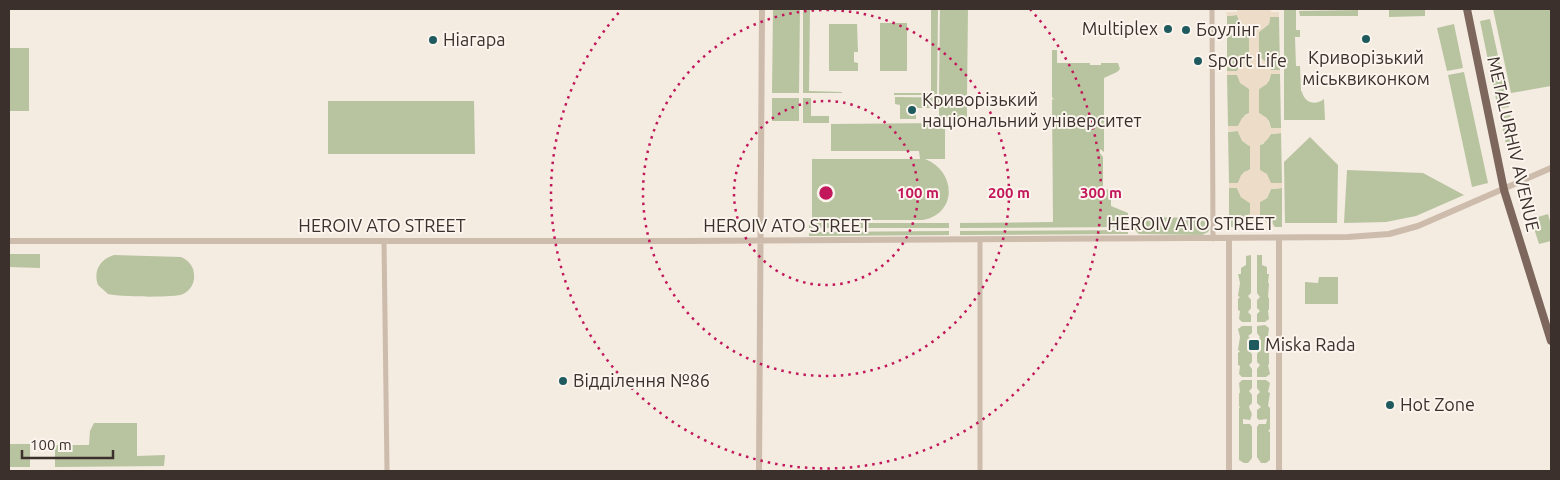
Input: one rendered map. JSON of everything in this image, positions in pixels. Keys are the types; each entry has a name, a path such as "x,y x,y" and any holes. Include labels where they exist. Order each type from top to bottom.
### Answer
{"main road":[{"name":"METALURHIV AVENUE","path":"1467,9 1504,190 1551,341"}],"street":[{"path":"759,471 762,9"},
{"path":"1212,9 1213,239"},
{"name":"HEROIV ATO STREET","path":"9,241 980,240 1348,237 1389,234 1418,226 1551,168"},
{"path":"1229,239 1229,471"},
{"path":"1279,239 1279,471"},
{"path":"980,240 980,471"},
{"path":"384,241 387,471"}],"green space":[{"path":"773,9 800,9 799,93 772,93"},
{"path":"803,9 810,9 809,91 842,93 803,93"},
{"path":"931,9 938,9 937,95 894,95 894,93 931,93"},
{"path":"940,9 968,9 967,96 939,95"},
{"path":"1284,9 1296,9 1296,30 1300,30 1300,37 1295,37 1296,66 1300,66 1301,91 1308,101 1314,103 1324,99 1325,120 1284,120"},
{"path":"1389,9 1425,9 1425,16 1389,17"},
{"path":"1493,9 1551,9 1551,86 1511,93"},
{"path":"1358,10 1358,16 1300,16 1299,11"},
{"path":"1237,15 1241,26 1249,32 1249,57 1237,71 1227,71 1227,16"},
{"path":"1270,17 1279,17 1280,70 1271,70 1267,63 1259,57 1259,32 1269,24"},
{"path":"1490,19 1509,107 1498,109 1480,21"},
{"path":"880,23 907,23 907,71 880,71"},
{"path":"829,24 857,24 858,52 854,52 854,62 858,63 858,71 829,71"},
{"path":"1454,24 1463,68 1447,71 1437,28"},
{"path":"9,48 29,48 29,111 9,111"},
{"path":"1052,50 1057,50 1057,63 1101,65 1101,63 1118,63 1120,69 1104,78 1104,152 1100,149 1100,153 1103,157 1103,189 1111,190 1111,206 1128,213 1128,227 960,228 960,223 1053,222 1052,99 1054,100 1052,97"},
{"path":"1464,72 1488,183 1472,187 1448,75"},
{"path":"1271,74 1280,74 1281,128 1271,128 1269,121 1259,113 1259,89 1269,81"},
{"path":"1227,75 1237,75 1249,89 1249,113 1245,115 1238,126 1228,126"},
{"path":"895,97 967,98 967,118 939,118 939,108 916,108 916,119 900,119 900,105 895,104"},
{"path":"772,98 799,98 799,121 772,121"},
{"path":"803,98 811,98 811,116 829,116 829,123 803,123"},
{"path":"328,101 474,101 475,154 328,154"},
{"path":"1510,114 1516,142 1506,144 1500,118"},
{"path":"945,123 945,159 925,159 943,173 949,191 947,201 934,216 923,220 812,220 812,159 920,159 919,151 831,151 831,124"},
{"path":"1238,131 1244,141 1253,147 1253,169 1244,172 1238,183 1229,183 1228,132"},
{"path":"1281,133 1282,183 1271,183 1260,170 1260,145 1271,134"},
{"path":"1310,137 1338,165 1337,223 1285,223 1284,162"},
{"path":"1347,170 1423,173 1464,195 1416,216 1386,222 1344,223"},
{"path":"1229,188 1237,188 1241,197 1250,203 1250,214 1239,220 1236,227 1229,227"},
{"path":"1282,188 1282,227 1275,227 1269,219 1260,215 1260,202 1267,198 1271,189"},
{"path":"1548,214 1551,225 1551,241 1539,244 1531,219"},
{"path":"1141,217 1204,218 1209,222 1210,228 1208,232 1202,235 1139,234 1135,230 1134,225"},
{"path":"809,223 949,223 949,228 809,228"},
{"path":"1128,230 1128,234 960,235 960,231"},
{"path":"949,231 949,235 809,236 809,232"},
{"path":"9,254 40,254 40,268 9,267"},
{"path":"114,255 181,257 192,266 194,272 193,284 188,291 178,295 146,297 108,294 98,285 96,275 101,263"},
{"path":"1251,255 1251,293 1248,296 1251,300 1251,308 1248,312 1251,315 1251,322 1242,322 1239,319 1240,311 1238,310 1240,283 1238,274 1241,274 1241,268 1246,265 1246,256"},
{"path":"1257,255 1262,255 1262,265 1267,267 1267,274 1269,274 1269,319 1265,322 1257,322 1257,314 1260,311 1257,308 1257,300 1260,297 1257,293"},
{"path":"1319,277 1338,277 1338,304 1305,304 1305,282 1318,283"},
{"path":"1265,325 1269,328 1268,365 1270,374 1266,377 1257,377 1257,369 1260,365 1257,362 1257,354 1260,350 1257,348 1257,340 1260,337 1257,333 1257,326"},
{"path":"1242,326 1252,326 1252,333 1248,336 1252,340 1252,348 1248,350 1252,354 1252,362 1249,365 1252,369 1252,377 1242,377 1239,374 1238,353 1240,351 1238,350 1240,337 1238,329"},
{"path":"1242,380 1252,380 1252,388 1249,391 1252,395 1252,403 1249,406 1252,415 1250,420 1243,419 1243,424 1250,424 1252,427 1252,458 1248,463 1239,460 1239,383"},
{"path":"1257,380 1266,380 1270,383 1268,406 1270,408 1270,429 1268,431 1270,432 1270,460 1266,463 1261,463 1257,457 1257,427 1259,424 1266,424 1267,419 1259,420 1257,418 1257,410 1261,407 1257,403 1257,395 1260,392 1257,388"},
{"path":"94,423 137,423 137,456 165,455 164,466 55,467 55,445 89,445 90,431"},
{"path":"9,444 30,444 30,467 9,467"}],"shaded area":[{"path":"1237,9 1271,9 1271,12 1279,12 1279,17 1270,17 1269,24 1259,32 1259,57 1268,63 1271,70 1280,70 1280,74 1271,74 1267,84 1259,89 1259,113 1267,118 1271,128 1281,128 1281,133 1271,134 1260,145 1260,170 1267,174 1271,183 1282,183 1282,188 1271,189 1267,198 1260,202 1260,215 1269,219 1275,227 1269,227 1261,219 1260,226 1250,226 1250,219 1243,222 1241,227 1236,227 1239,220 1250,214 1250,203 1241,197 1237,188 1229,188 1229,183 1238,183 1241,175 1250,169 1250,146 1242,141 1238,131 1228,131 1228,126 1238,126 1242,118 1249,113 1249,89 1240,83 1237,75 1227,75 1227,71 1237,71 1243,61 1249,57 1249,32 1241,26 1237,15 1227,16 1226,12 1237,12"}],"place":[{"name":"Multiplex","path":"1168,29"},
{"name":"Боулінг","path":"1186,30"},
{"name":"Криворізький міськвиконком","path":"1366,39"},
{"name":"Ніагара","path":"433,40"},
{"name":"Sport Life","path":"1198,61"},
{"name":"Криворізький національний університет","path":"912,110"},
{"name":"Miska Rada","path":"1254,345"},
{"name":"Відділення №86","path":"563,381"},
{"name":"Hot Zone","path":"1390,405"}]}
